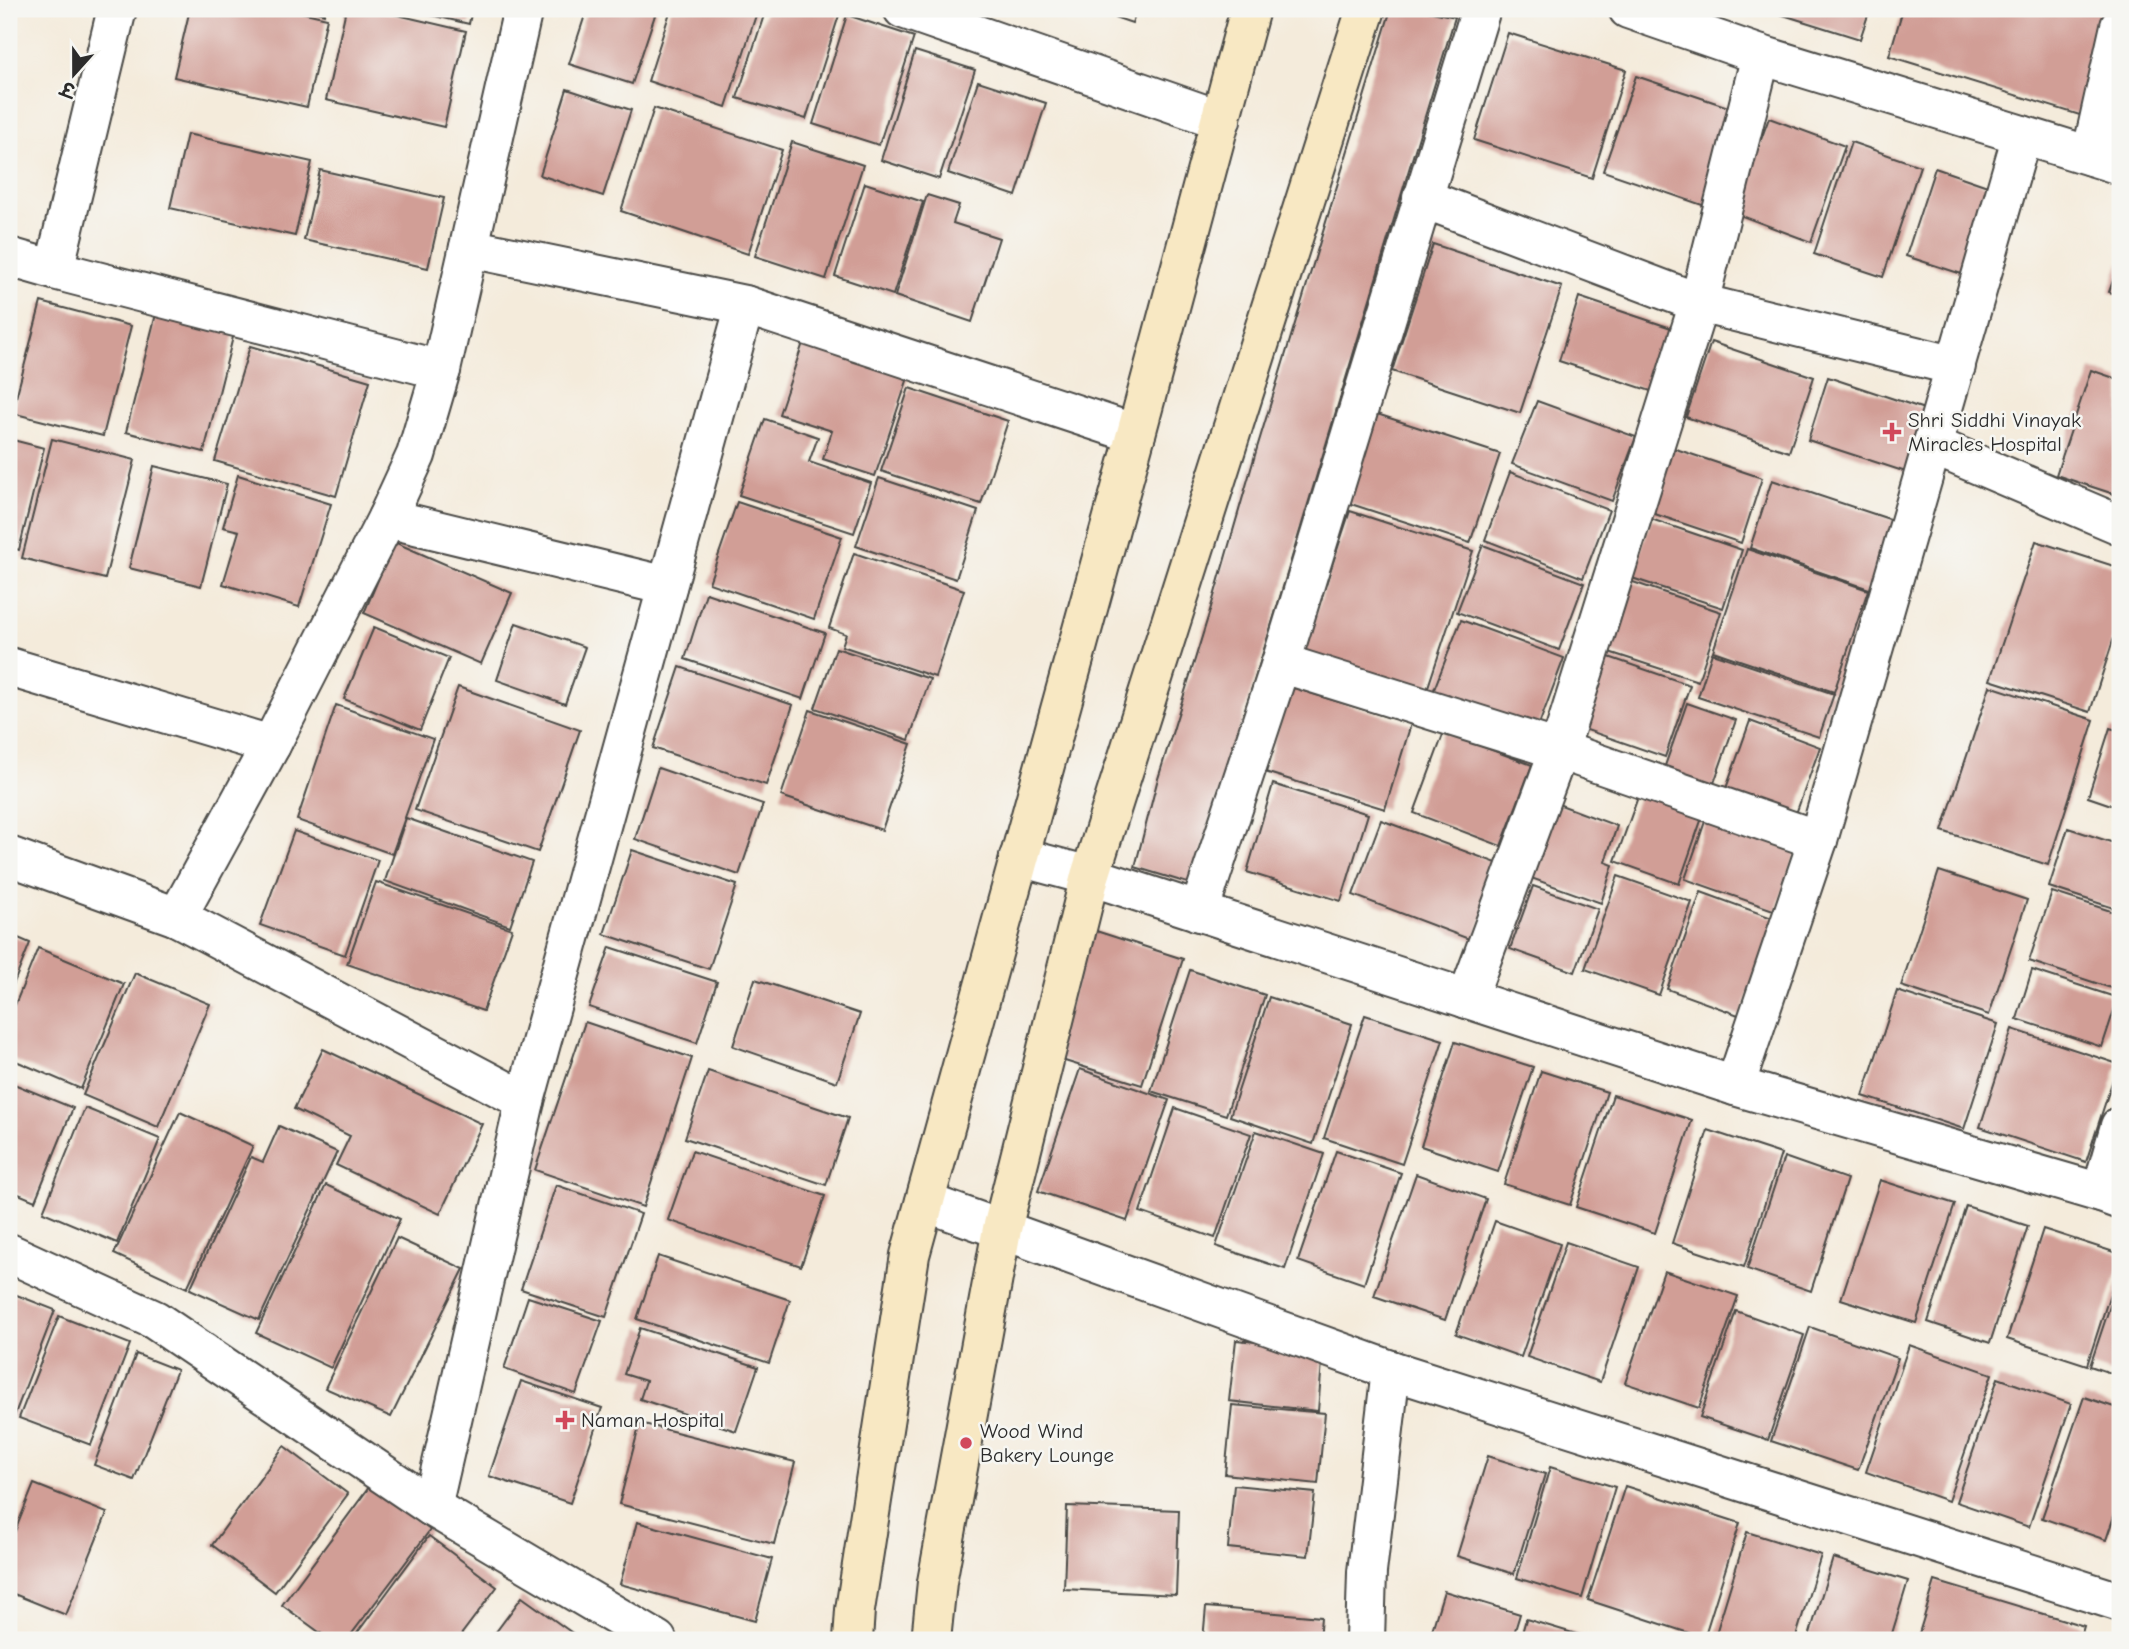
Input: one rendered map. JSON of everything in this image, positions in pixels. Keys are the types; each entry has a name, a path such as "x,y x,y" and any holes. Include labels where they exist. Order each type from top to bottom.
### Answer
{"street":[{"path":"54,270 117,9"},
{"path":"177,917 271,745 416,455 441,370 523,9"},
{"path":"903,9 1221,120"},
{"path":"853,1640 855,1610 910,1255 1250,9"},
{"path":"931,1640 937,1582 1002,1228 1090,876 1366,9"},
{"path":"1199,912 1280,663 1481,9"},
{"path":"1628,9 1761,55 2105,160 2120,26"},
{"path":"1467,999 1559,750 1699,303 1761,55"},
{"path":"1735,1086 1818,840 2022,135"},
{"path":"1422,198 1699,303 1956,366"},
{"path":"469,248 745,305 1136,434"},
{"path":"9,257 441,370"},
{"path":"432,1507 525,1101 745,305"},
{"path":"1932,445 2120,525"},
{"path":"387,517 667,586"},
{"path":"1280,663 1559,750 1818,840"},
{"path":"9,667 271,745"},
{"path":"9,856 177,917 525,1101"},
{"path":"1019,857 1090,876 1735,1086 2111,1196 2120,1126"},
{"path":"925,1202 1391,1370 2120,1602"},
{"path":"9,1253 155,1320 432,1507 657,1640"},
{"path":"1365,1640 1367,1572 1391,1370"}],"building":[{"path":"190,9 288,9 327,18 307,107 174,77"},
{"path":"307,9 325,9 324,14"},
{"path":"346,9 372,9 466,31 444,127 326,100"},
{"path":"406,9 472,9 469,24"},
{"path":"587,9 657,9 632,84 569,64"},
{"path":"671,9 758,9 726,107 648,81"},
{"path":"766,9 841,9 806,119 737,98"},
{"path":"1091,9 1137,9 1132,23"},
{"path":"1391,9 1419,9 1455,17 1191,884 1135,867 1157,782"},
{"path":"1764,9 1870,9 1860,39"},
{"path":"1903,9 2116,9 2083,116 1889,56"},
{"path":"847,15 914,37 879,145 813,124"},
{"path":"1508,33 1626,70 1592,178 1474,140"},
{"path":"915,51 975,70 939,179 881,160"},
{"path":"1636,76 1740,111 1708,207 1603,171"},
{"path":"978,81 1046,103 1016,196 948,173"},
{"path":"567,89 631,110 603,196 540,175"},
{"path":"654,108 782,150 748,254 621,211"},
{"path":"1769,118 1845,146 1811,242 1734,213"},
{"path":"187,134 312,162 295,236 170,208"},
{"path":"792,142 863,165 826,279 755,256"},
{"path":"1851,142 1920,166 1883,277 1814,254"},
{"path":"1935,168 2002,191 1974,278 1906,256"},
{"path":"320,170 444,198 428,268 304,240"},
{"path":"865,183 923,202 893,295 835,276"},
{"path":"927,195 959,205 953,223 999,238 972,322 895,296"},
{"path":"1433,244 1562,287 1520,413 1392,371"},
{"path":"2120,261 2120,296 2109,292"},
{"path":"1579,297 1680,331 1660,394 1559,361"},
{"path":"41,302 131,326 103,436 12,413"},
{"path":"156,314 234,333 204,452 126,432"},
{"path":"806,334 911,369 875,476 823,459 832,431 779,414"},
{"path":"1711,342 1814,377 1789,452 1686,417"},
{"path":"250,346 370,381 336,496 215,461"},
{"path":"2091,370 2120,380 2120,496 2056,475"},
{"path":"1828,377 1936,413 1915,475 1808,440"},
{"path":"909,388 1008,421 981,504 881,471"},
{"path":"1537,401 1636,437 1612,501 1512,464"},
{"path":"1377,414 1500,454 1470,543 1348,503"},
{"path":"765,419 818,437 809,462 871,483 854,533 739,495"},
{"path":"9,439 44,448 19,550 9,547"},
{"path":"52,439 135,460 105,579 22,558"},
{"path":"1667,446 1762,478 1741,543 1646,511"},
{"path":"154,466 227,484 201,586 129,568"},
{"path":"1510,472 1609,510 1583,578 1485,540"},
{"path":"238,475 331,504 299,607 223,584 239,531 223,527"},
{"path":"879,478 978,511 956,579 856,546"},
{"path":"1772,480 1898,522 1875,591 1750,548"},
{"path":"737,502 842,537 814,619 709,583"},
{"path":"1350,511 1473,551 1425,696 1302,656"},
{"path":"1651,519 1742,550 1723,608 1632,578"},
{"path":"2036,541 2120,568 2120,619 2090,712 1990,680"},
{"path":"394,542 512,593 481,664 364,613"},
{"path":"1483,545 1584,583 1559,650 1457,612"},
{"path":"1747,549 1868,590 1834,692 1713,651"},
{"path":"854,553 964,590 935,677 842,646 846,634 829,628"},
{"path":"1630,581 1721,612 1698,681 1606,651"},
{"path":"706,593 825,633 803,699 685,659"},
{"path":"1461,620 1564,658 1537,730 1433,692"},
{"path":"516,623 585,647 565,704 497,680"},
{"path":"374,627 449,658 420,730 344,699"},
{"path":"836,648 930,679 909,740 815,708"},
{"path":"1712,653 1834,694 1819,737 1698,697"},
{"path":"1603,655 1690,685 1665,757 1578,727"},
{"path":"680,667 793,705 766,785 653,748"},
{"path":"1990,686 2094,720 2048,865 1942,831"},
{"path":"458,687 580,730 538,852 415,810"},
{"path":"1290,687 1411,724 1385,809 1265,772"},
{"path":"1687,703 1736,720 1708,800 1659,783"},
{"path":"336,705 433,739 392,854 297,820"},
{"path":"810,710 911,744 882,830 781,796"},
{"path":"1750,721 1820,747 1793,822 1723,797"},
{"path":"2110,728 2120,731 2120,808 2088,797"},
{"path":"1444,732 1532,765 1501,846 1414,813"},
{"path":"658,768 763,804 739,875 635,839"},
{"path":"1273,784 1368,814 1341,901 1247,872"},
{"path":"1642,786 1705,809 1679,884 1615,861"},
{"path":"1558,804 1617,826 1605,862 1613,865 1601,903 1531,878"},
{"path":"1709,810 1800,842 1776,911 1685,879"},
{"path":"406,818 532,862 510,926 385,881"},
{"path":"1381,820 1502,865 1474,941 1353,895"},
{"path":"2068,828 2120,845 2120,910 2049,887"},
{"path":"294,831 378,860 345,955 260,925"},
{"path":"632,850 737,885 709,969 604,934"},
{"path":"1939,871 2027,900 1989,1015 1901,986"},
{"path":"1618,876 1692,902 1659,995 1585,969"},
{"path":"376,882 512,929 483,1011 347,964"},
{"path":"1533,886 1598,909 1575,972 1510,949"},
{"path":"1701,892 1775,919 1741,1016 1667,989"},
{"path":"2052,892 2120,914 2120,981 2117,990 2029,961"},
{"path":"1093,930 1183,959 1142,1085 1052,1057"},
{"path":"9,934 30,943 9,995"},
{"path":"610,947 717,982 697,1043 589,1007"},
{"path":"38,948 124,984 81,1089 9,1058 9,1020"},
{"path":"1190,970 1265,995 1226,1115 1151,1091"},
{"path":"2032,970 2118,998 2102,1047 2017,1019"},
{"path":"135,973 210,1004 158,1127 83,1095"},
{"path":"755,979 860,1014 837,1082 733,1046"},
{"path":"1897,991 1998,1024 1964,1129 1863,1096"},
{"path":"1269,997 1352,1024 1313,1144 1230,1116"},
{"path":"1365,1015 1443,1040 1402,1164 1324,1138"},
{"path":"585,1022 692,1058 643,1207 535,1170"},
{"path":"2012,1029 2118,1064 2086,1162 1980,1127"},
{"path":"1455,1042 1533,1067 1498,1172 1421,1146"},
{"path":"323,1049 482,1124 440,1214 336,1165 350,1136 294,1109"},
{"path":"1080,1069 1169,1100 1127,1221 1038,1191"},
{"path":"708,1071 848,1118 826,1185 685,1138"},
{"path":"1541,1071 1607,1092 1570,1205 1504,1184"},
{"path":"9,1082 73,1108 35,1201 9,1190"},
{"path":"1613,1095 1692,1120 1655,1233 1576,1207"},
{"path":"85,1108 160,1139 117,1243 43,1212"},
{"path":"1175,1108 1251,1134 1215,1238 1140,1212"},
{"path":"180,1112 253,1146 187,1288 114,1254"},
{"path":"279,1126 337,1152 259,1320 190,1289 251,1157 263,1162"},
{"path":"1708,1130 1781,1154 1744,1267 1672,1243"},
{"path":"1256,1131 1324,1154 1285,1269 1216,1246"},
{"path":"692,1151 825,1196 801,1266 668,1220"},
{"path":"1336,1151 1401,1173 1364,1284 1298,1261"},
{"path":"1784,1157 1847,1179 1811,1291 1747,1269"},
{"path":"1416,1174 1486,1199 1445,1320 1374,1296"},
{"path":"1880,1180 1955,1204 1916,1323 1841,1299"},
{"path":"326,1185 400,1219 331,1368 256,1333"},
{"path":"556,1185 641,1214 606,1317 521,1289"},
{"path":"1966,1206 2028,1226 1990,1343 1928,1322"},
{"path":"1495,1221 1560,1244 1521,1357 1456,1334"},
{"path":"2043,1229 2120,1254 2120,1263 2087,1365 2007,1339"},
{"path":"397,1238 464,1269 391,1417 325,1388"},
{"path":"1566,1242 1639,1267 1600,1382 1527,1357"},
{"path":"658,1256 790,1300 769,1363 637,1319"},
{"path":"1664,1271 1738,1296 1699,1408 1625,1383"},
{"path":"2120,1276 2120,1376 2090,1366"},
{"path":"9,1292 55,1310 13,1419 9,1417"},
{"path":"528,1297 602,1321 576,1394 504,1369"},
{"path":"1736,1311 1804,1335 1768,1440 1700,1417"},
{"path":"59,1316 130,1344 91,1445 19,1418"},
{"path":"1810,1327 1898,1358 1858,1470 1771,1441"},
{"path":"640,1328 758,1367 736,1431 640,1399 646,1381 624,1374"},
{"path":"1236,1340 1323,1349 1318,1411 1229,1401"},
{"path":"1909,1345 1992,1374 1948,1501 1866,1472"},
{"path":"136,1354 177,1370 134,1480 94,1465"},
{"path":"1998,1378 2071,1404 2029,1527 1956,1502"},
{"path":"521,1381 602,1408 570,1503 489,1476"},
{"path":"2084,1397 2120,1409 2120,1498 2106,1540 2042,1518"},
{"path":"1232,1405 1325,1413 1318,1484 1225,1474"},
{"path":"640,1423 795,1462 774,1544 619,1504"},
{"path":"284,1446 348,1494 275,1592 212,1545"},
{"path":"1488,1456 1545,1474 1514,1574 1457,1556"},
{"path":"1550,1467 1615,1487 1582,1598 1517,1578"},
{"path":"9,1479 16,1482 9,1501"},
{"path":"34,1484 107,1513 66,1615 9,1592 9,1546"},
{"path":"1234,1485 1315,1493 1308,1556 1228,1548"},
{"path":"370,1486 430,1530 347,1640 330,1640 282,1605"},
{"path":"1625,1486 1740,1523 1704,1638 1588,1600"},
{"path":"1067,1506 1179,1510 1176,1595 1064,1589"},
{"path":"637,1522 772,1559 755,1621 620,1584"},
{"path":"1747,1532 1821,1555 1795,1640 1714,1640"},
{"path":"429,1536 497,1587 457,1640 352,1640"},
{"path":"1833,1558 1908,1581 1890,1640 1808,1640"},
{"path":"1935,1581 2084,1626 2080,1640 1917,1640"},
{"path":"1444,1591 1520,1614 1512,1640 1429,1640"},
{"path":"522,1597 582,1640 490,1640"},
{"path":"1206,1607 1321,1617 1319,1640 1203,1640"},
{"path":"1526,1619 1596,1640 1520,1640"}],"place":[{"name":"Shri Siddhi Vinayak Miracles Hospital","path":"1892,432"},
{"name":"Naman Hospital","path":"565,1420"},
{"name":"Wood Wind Bakery Lounge","path":"966,1443"}]}
